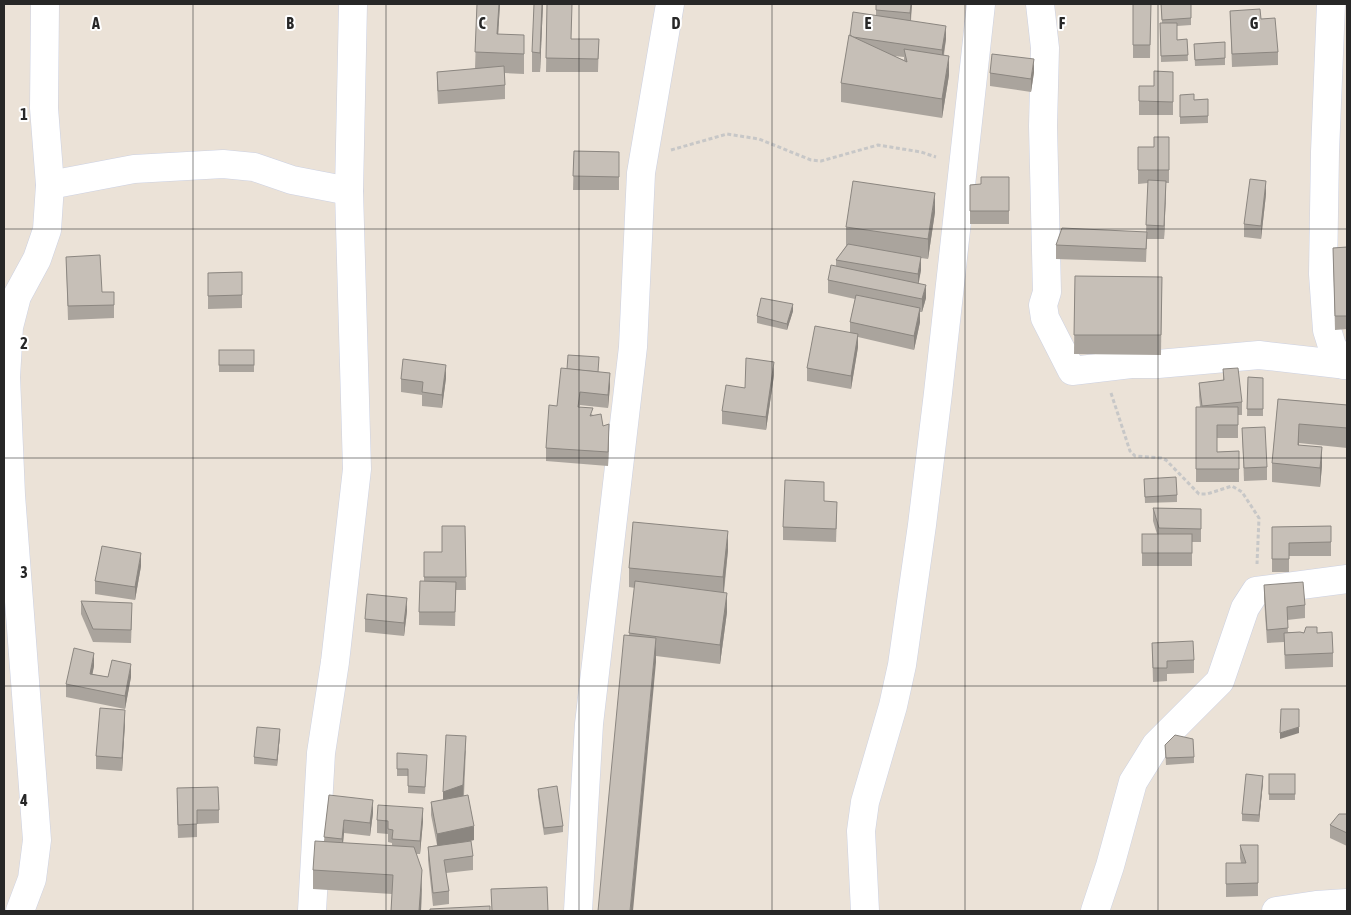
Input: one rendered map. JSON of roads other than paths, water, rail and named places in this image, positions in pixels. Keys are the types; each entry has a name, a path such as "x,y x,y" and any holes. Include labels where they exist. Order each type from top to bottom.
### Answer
{"street":[{"path":"20,911 32,879 37,840 12,495 6,377 8,327 17,296 38,260 47,230 50,185 44,108 44,4"},
{"path":"312,911 321,753 357,469 349,191 353,4"},
{"path":"578,911 589,724 633,347 642,173 670,4"},
{"path":"865,911 861,831 865,802 894,706 902,666 926,497 981,4"},
{"path":"1040,4 1045,48 1043,126 1047,292 1043,305 1045,318 1072,371 1131,364 1158,364 1259,355 1346,365"},
{"path":"1331,4 1325,152 1323,274 1327,330 1332,346 1346,365"},
{"path":"50,185 134,169 223,164 254,167 292,180 349,191"},
{"path":"1095,911 1110,866 1133,782 1156,744 1220,681 1244,608 1256,591 1347,579"},
{"path":"1276,911 1347,903"}]}
